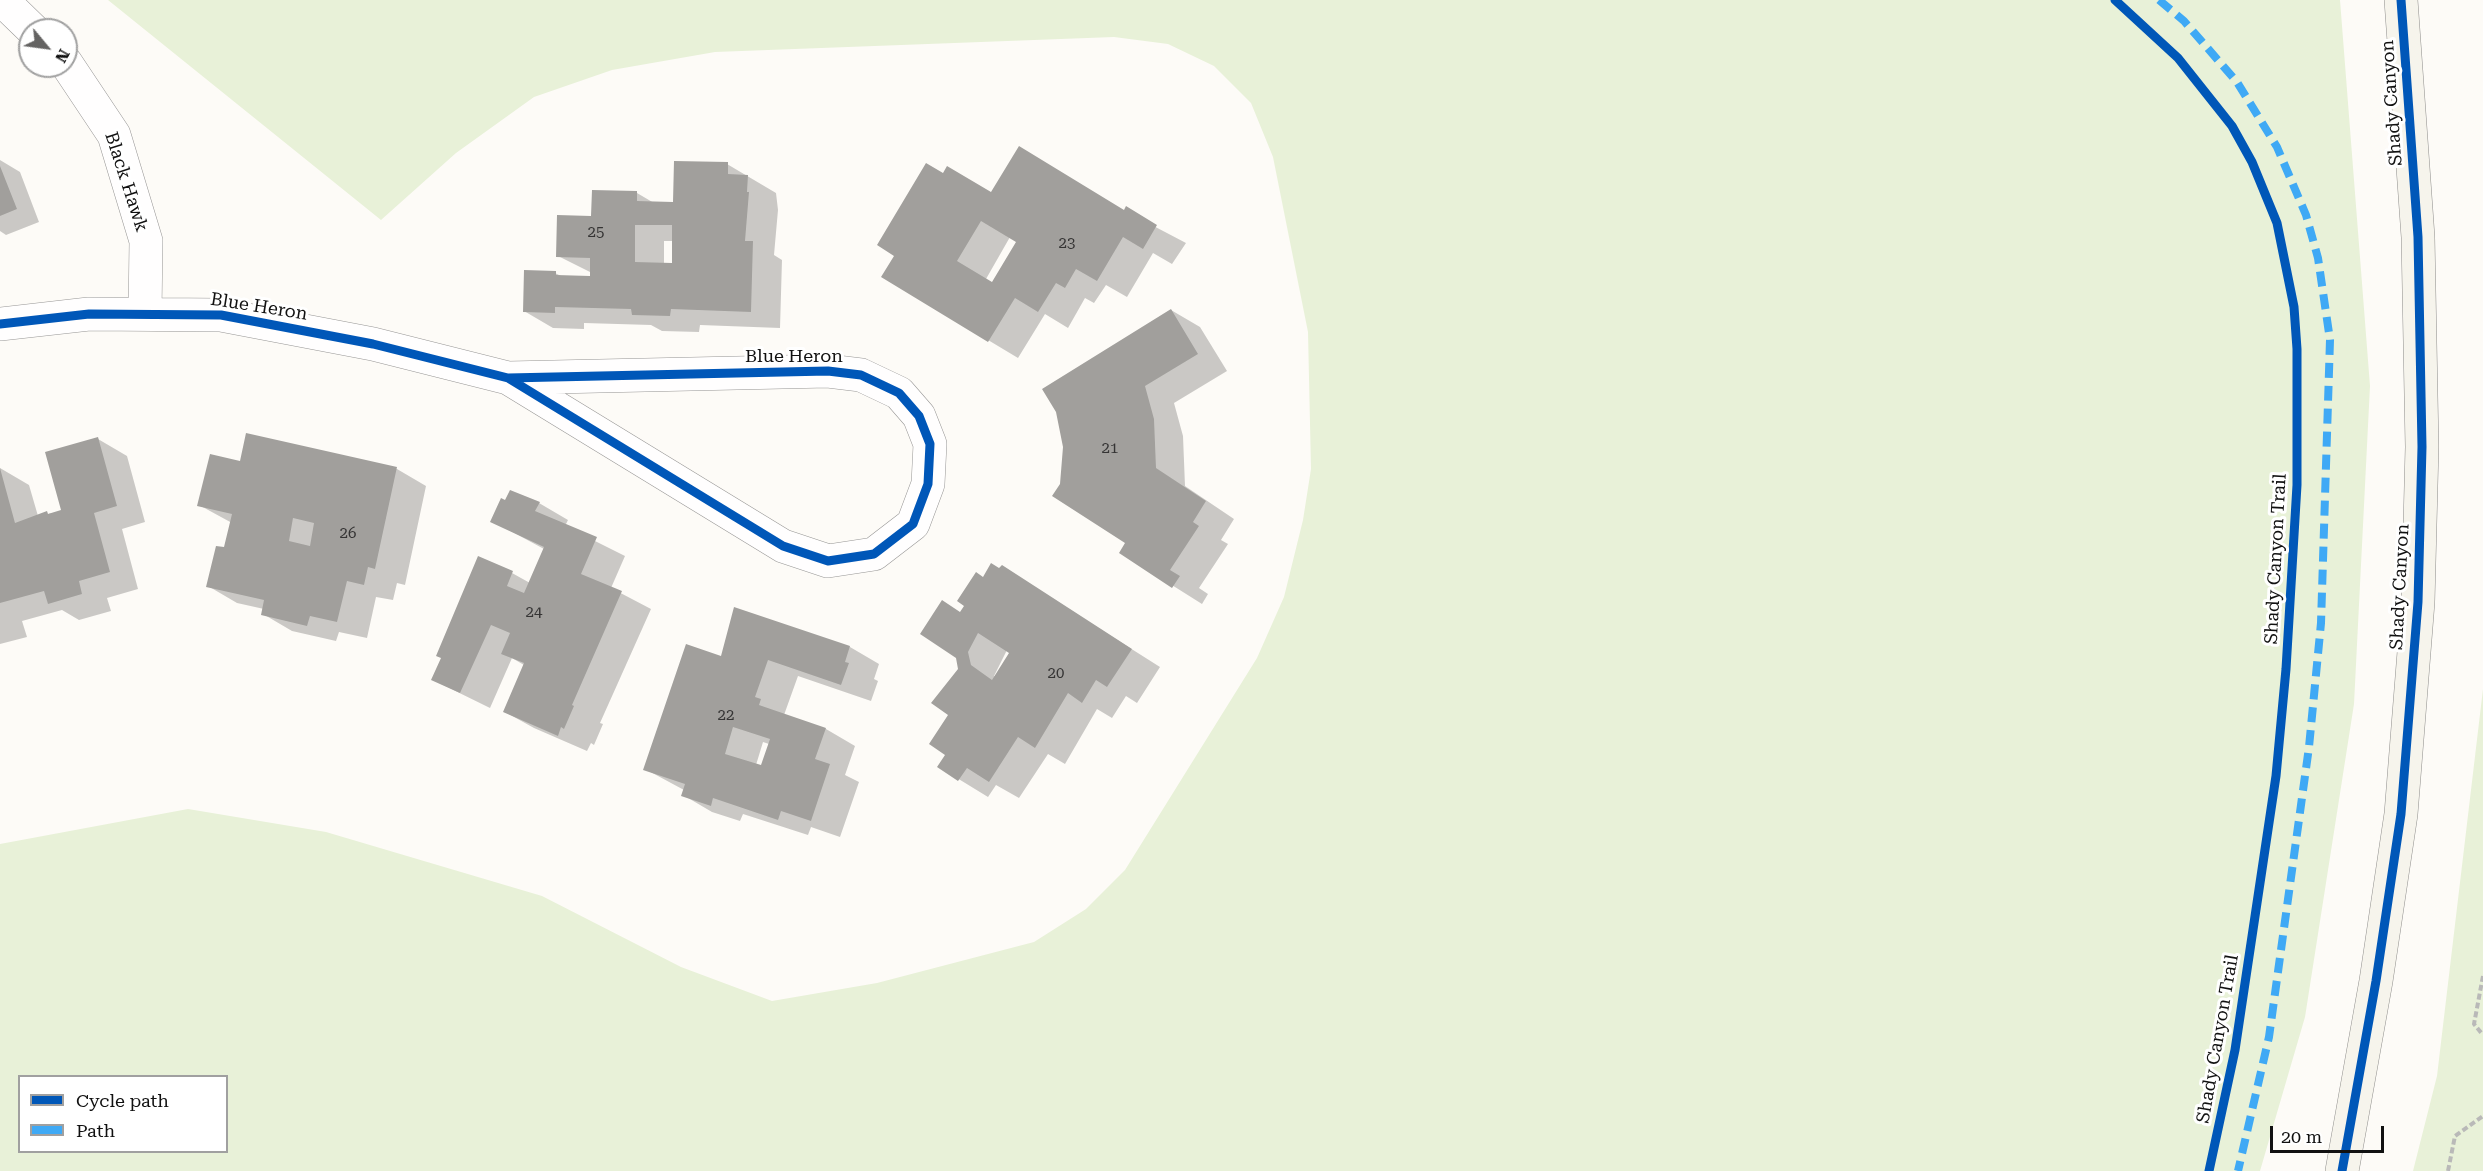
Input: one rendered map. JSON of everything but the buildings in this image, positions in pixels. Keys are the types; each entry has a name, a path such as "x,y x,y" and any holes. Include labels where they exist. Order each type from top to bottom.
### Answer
{"main road":[{"name":"Shady Canyon","path":"2342,1171 2376,981 2401,814 2418,602 2422,447 2418,237 2401,0"}],"street":[{"path":"2,0 21,18"},
{"name":"Black Hawk","path":"76,78 114,135 146,241 145,314"},
{"name":"Blue Heron","path":"0,324 89,314 221,315 374,344 508,378 828,371 861,375 899,393 920,416 930,444 928,483 913,525 874,554 828,561 783,546 508,378"}],"path":[{"path":"2483,976 2474,1024 2483,1035"},
{"path":"2448,1171 2455,1136 2483,1116"}],"green space":[{"path":"108,0 2340,0 2370,386 2354,704 2305,1017 2260,1171 0,1171 0,844 188,809 326,832 542,896 681,967 772,1001 877,983 1034,942 1086,909 1125,870 1257,658 1284,597 1303,520 1311,469 1308,332 1273,157 1251,103 1214,66 1168,44 1114,37 715,52 612,70 534,97 456,153 381,220"},
{"path":"2483,689 2483,1171 2413,1171 2437,1076"}],"marked path":[{"path":"2159,0 2184,21 2237,82 2277,147 2306,215 2318,258 2330,340 2321,623 2309,747 2269,1037 2238,1171"}],"cycle path":[{"name":"Shady Canyon Trail","path":"2115,0 2178,58 2232,126 2252,162 2277,223 2294,307 2297,349 2297,485 2286,669 2276,776 2235,1050 2209,1171"},
{"path":"2342,1171 2376,981 2401,814 2418,602 2422,447 2418,237 2401,0"},
{"path":"0,324 89,314 221,315 373,344 508,378 828,371 861,375 899,393 919,416 930,444 928,484 913,524 874,554 828,561 783,546 508,378"}]}
